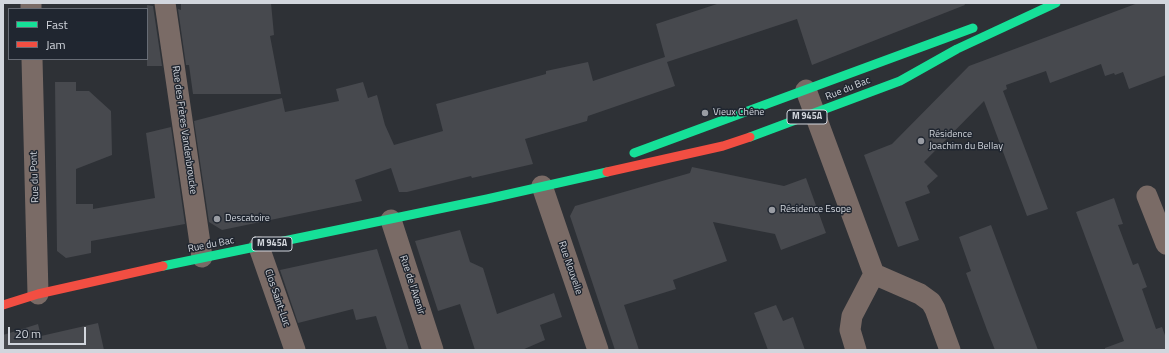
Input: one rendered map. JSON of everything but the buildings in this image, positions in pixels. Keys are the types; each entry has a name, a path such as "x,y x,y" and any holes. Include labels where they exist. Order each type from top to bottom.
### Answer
{"main road":[{"path":"1009,14 1047,3"},
{"name":"Rue du Bac","path":"3,305 38,294 202,258 391,220 723,146 815,114 907,77 957,49 1056,3"},
{"name":"Rue du Bac","path":"625,156 984,23"},
{"name":"Rue du Bac","path":"542,186 611,161"}],"street":[{"name":"Rue des Frères Vandenbroucke","path":"165,3 202,258"},
{"name":"Rue du Pont","path":"32,60 38,294"},
{"path":"806,90 874,274 920,294 931,302 950,350"},
{"name":"Rue Nouvelle","path":"542,186 598,350"},
{"path":"1147,196 1166,244"},
{"name":"Rue de l'Avenir","path":"391,220 433,350"},
{"name":"Clos Saint-Luc","path":"259,247 295,350"},
{"path":"856,350 850,330 852,316 874,274"}],"traffic: fast":[{"path":"750,137 900,81 957,49 1056,3"},
{"path":"634,153 973,28"},
{"path":"163,266 487,199 607,172"}],"traffic: jam":[{"path":"607,172 723,146 750,137"},
{"path":"3,305 38,294 163,266"}],"place":[{"name":"Vieux Chêne","path":"705,113"},
{"name":"Résidence Joachim du Bellay","path":"921,141"},
{"name":"Résidence Esope","path":"772,210"},
{"name":"Descatoire","path":"217,219"}]}
